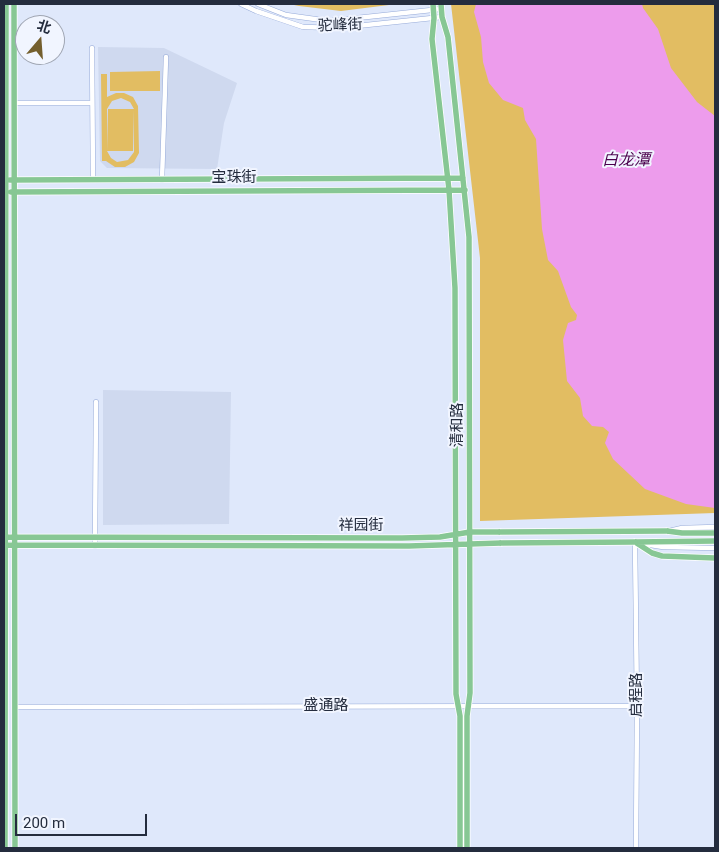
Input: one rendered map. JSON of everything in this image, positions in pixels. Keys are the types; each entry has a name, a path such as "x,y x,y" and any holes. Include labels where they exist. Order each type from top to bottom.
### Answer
{"main road":[{"path":"5,848 6,4"},
{"path":"14,4 15,848"},
{"name":"清和路","path":"441,6 442,18 448,37 469,237 471,543 470,693 467,716 467,848"},
{"name":"清和路","path":"433,7 432,39 448,179 455,288 456,694 460,716 460,848"},
{"name":"宝珠街","path":"5,180 463,178"},
{"name":"宝珠街","path":"5,192 464,190"},
{"name":"祥园街","path":"6,537 402,538 470,532 667,531 715,533"},
{"name":"祥园街","path":"6,545 456,544 715,541"},
{"path":"635,542 652,553 662,556 715,558"}],"street":[{"name":"驼峰街","path":"241,4 303,27 338,28 442,18"},
{"name":"驼峰街","path":"258,4 286,15 329,21 441,6"},
{"path":"92,48 93,180"},
{"path":"162,180 166,57"},
{"path":"14,103 92,102"},
{"path":"95,546 96,402"},
{"path":"667,531 682,528 715,527"},
{"path":"635,542 663,547 715,548"},
{"name":"启程路","path":"635,542 636,848"},
{"name":"盛通路","path":"14,707 637,706"}],"shaded area":[{"path":"289,4 397,4 341,11"},
{"name":"白龙潭","path":"451,4 715,4 715,513 480,521 480,258"},
{"path":"98,47 164,48 237,83 224,123 217,169 107,168 100,161"},
{"path":"160,71 160,91 110,91 110,72"},
{"path":"101,74 107,74 107,97 116,93 124,93 133,97 138,106 139,153 134,162 125,167 115,167 106,161 102,161","holes":["121,98 130,102 134,109 108,109 108,151 107,109 112,101","134,110 134,152 128,160 117,162 111,158 107,151 133,151"]},
{"path":"103,390 231,392 229,524 103,525"}],"water":[{"name":"白龙潭","path":"476,4 642,4 658,29 671,68 697,102 715,116 715,508 686,504 645,489 613,459 605,443 609,432 603,427 592,426 583,416 580,398 567,381 563,340 568,323 576,320 577,315 571,307 558,271 548,260 542,229 536,139 525,120 523,108 503,100 489,83 483,62 481,37 474,12"}]}
